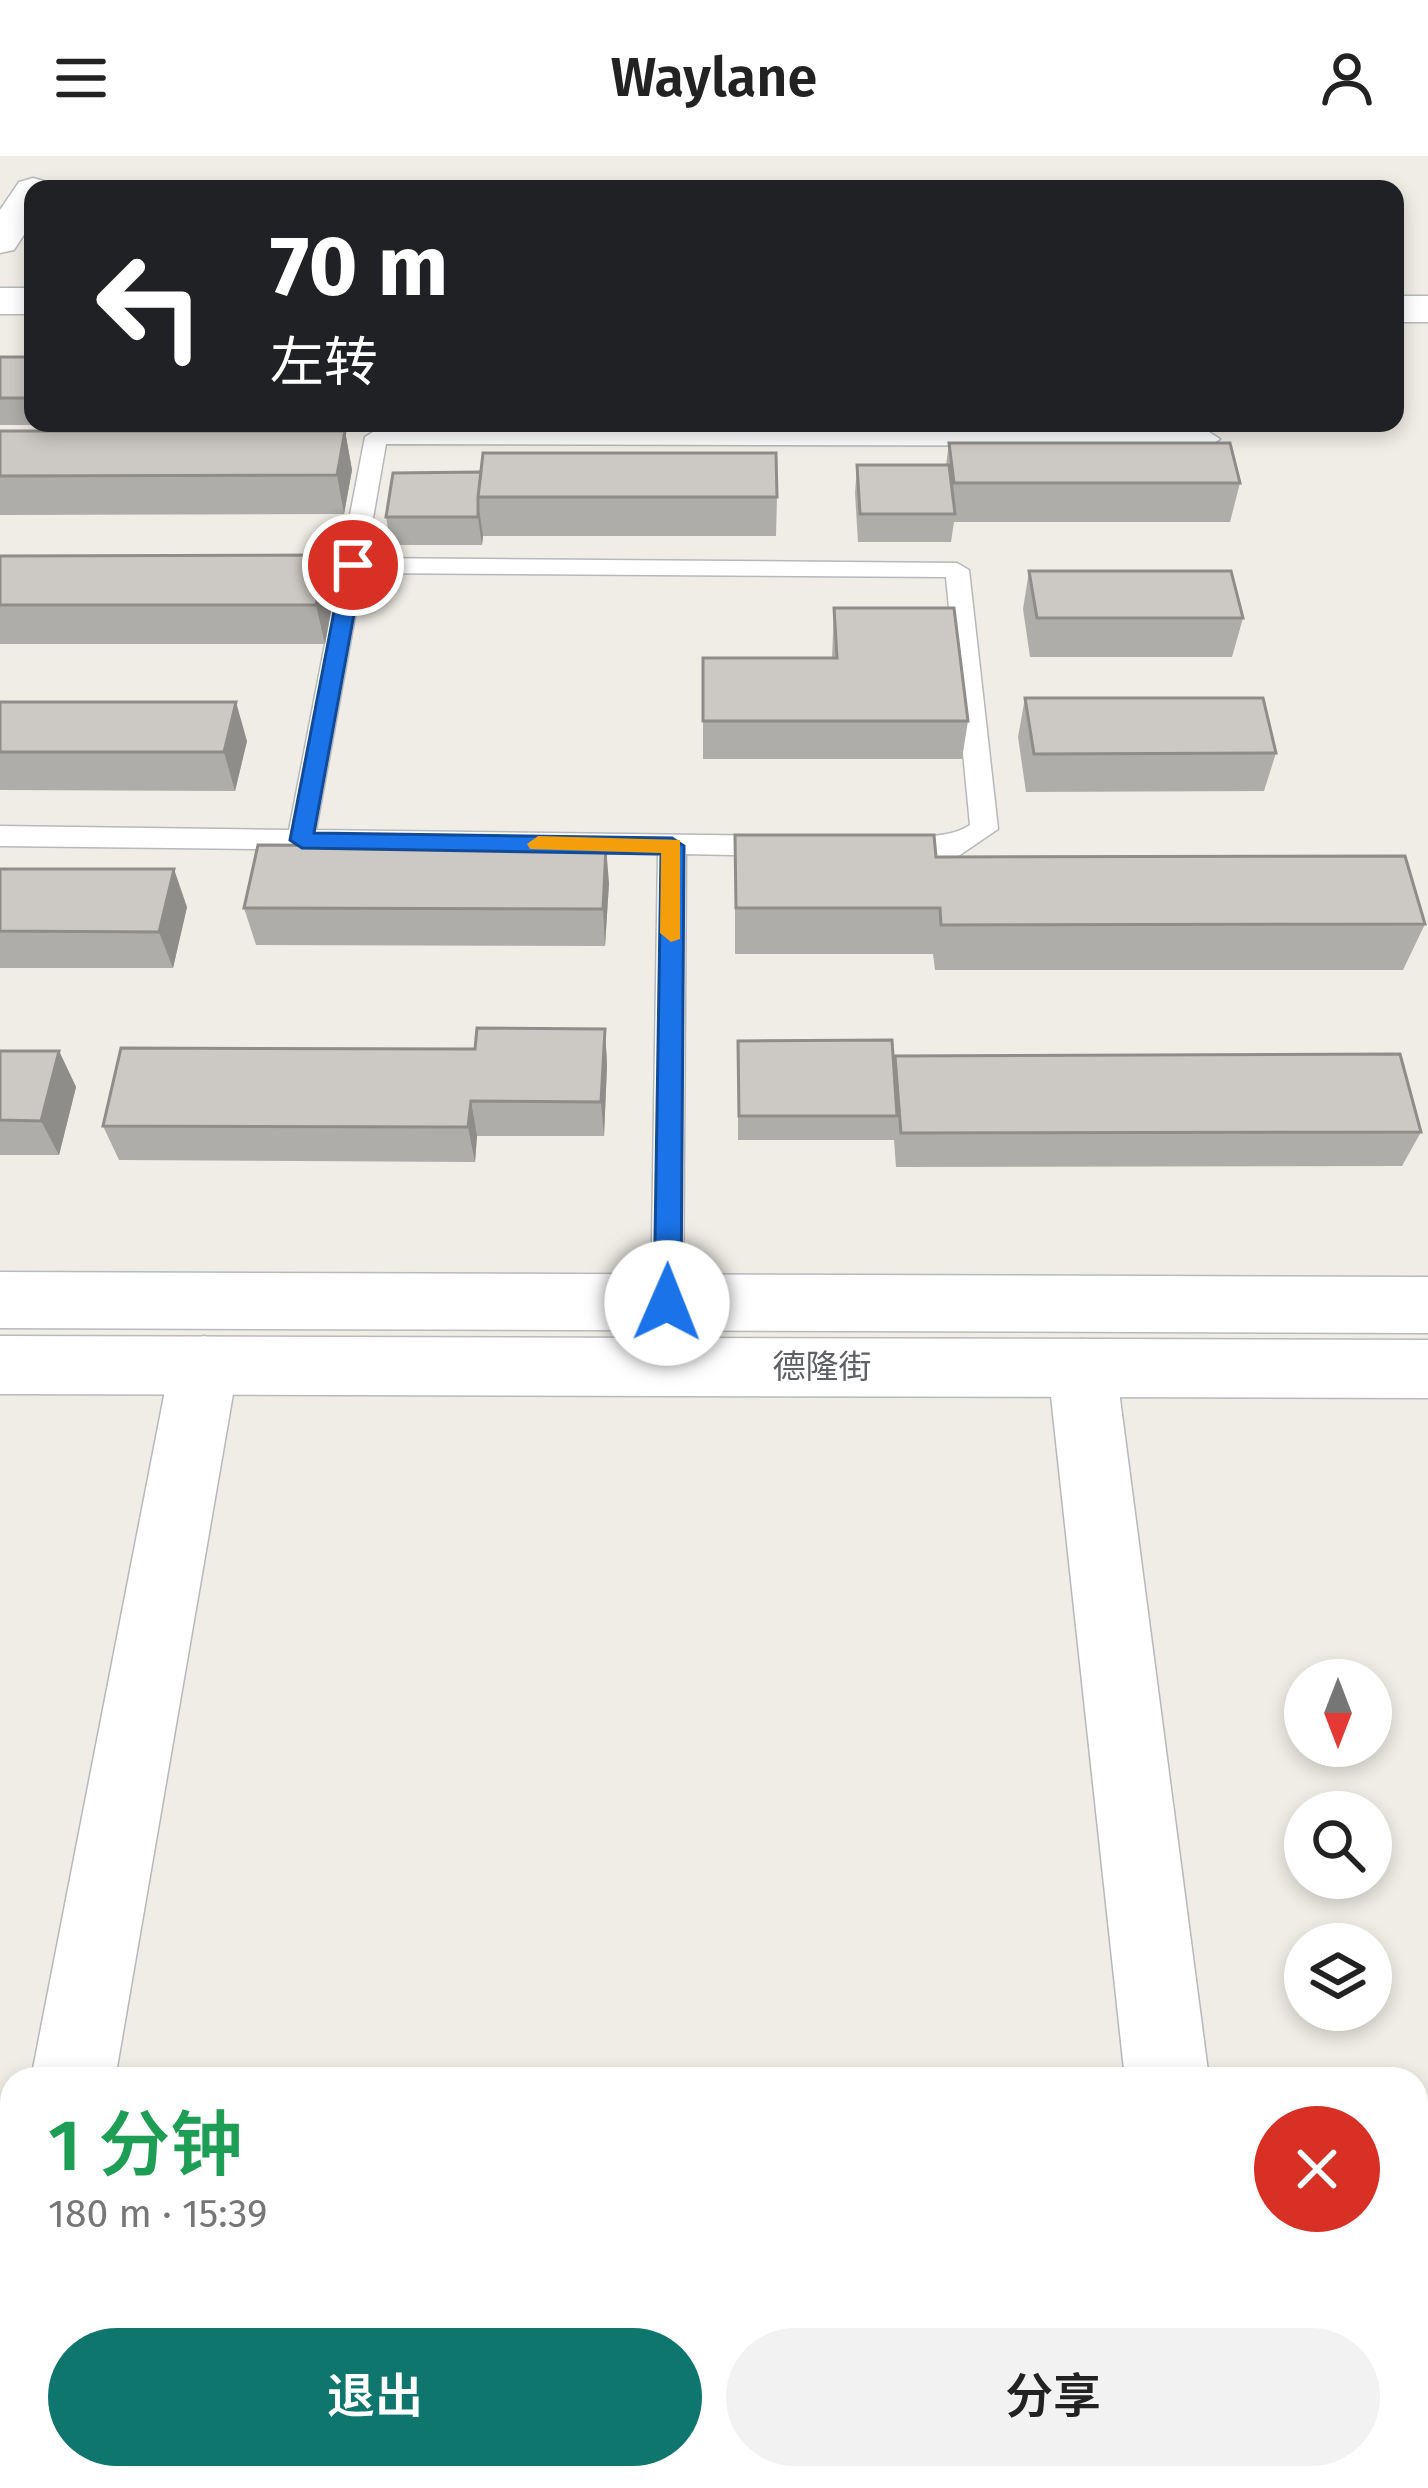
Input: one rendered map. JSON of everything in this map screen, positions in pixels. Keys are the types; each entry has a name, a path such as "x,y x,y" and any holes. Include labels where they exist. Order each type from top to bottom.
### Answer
{"main road":[{"path":"0,241 24,203"},
{"name":"德隆街","path":"0,1300 1428,1305"},
{"name":"德隆街","path":"0,1365 1428,1369"},
{"path":"76,2067 204,1365"},
{"path":"1082,1368 1166,2067"}],"lane":[{"path":"302,840 376,437 1209,439"},
{"path":"353,565 957,570 984,829 957,848 862,847"},
{"path":"0,836 814,847"},
{"path":"667,1303 672,846"}],"building":[{"path":"0,357 24,357 24,398 0,398"},
{"path":"0,431 345,432 337,475 0,476"},
{"path":"949,443 1230,443 1240,483 954,483"},
{"path":"483,453 776,453 777,497 478,497"},
{"path":"857,465 949,465 955,514 860,514"},
{"path":"481,472 478,517 386,517 393,473"},
{"path":"326,555 316,605 0,605 0,556"},
{"path":"1029,571 1231,571 1243,618 1037,618"},
{"path":"834,608 954,608 968,721 703,721 703,658 837,658"},
{"path":"1025,698 1263,698 1276,753 1034,754"},
{"path":"0,702 236,702 224,752 0,752"},
{"path":"735,835 934,835 936,857 1405,856 1425,924 941,925 940,908 736,908"},
{"path":"258,845 606,846 603,909 244,908"},
{"path":"0,869 174,869 159,932 0,931"},
{"path":"477,1028 605,1029 601,1102 471,1101 468,1127 103,1126 121,1048 475,1049"},
{"path":"892,1040 897,1116 739,1116 738,1041"},
{"path":"0,1051 59,1051 41,1121 0,1120"},
{"path":"1400,1054 1421,1132 901,1133 895,1056"}],"slow traffic":[{"path":"538,844 672,846 671,933"}],"route":[{"path":"353,565 302,840 672,846 667,1303"}]}
